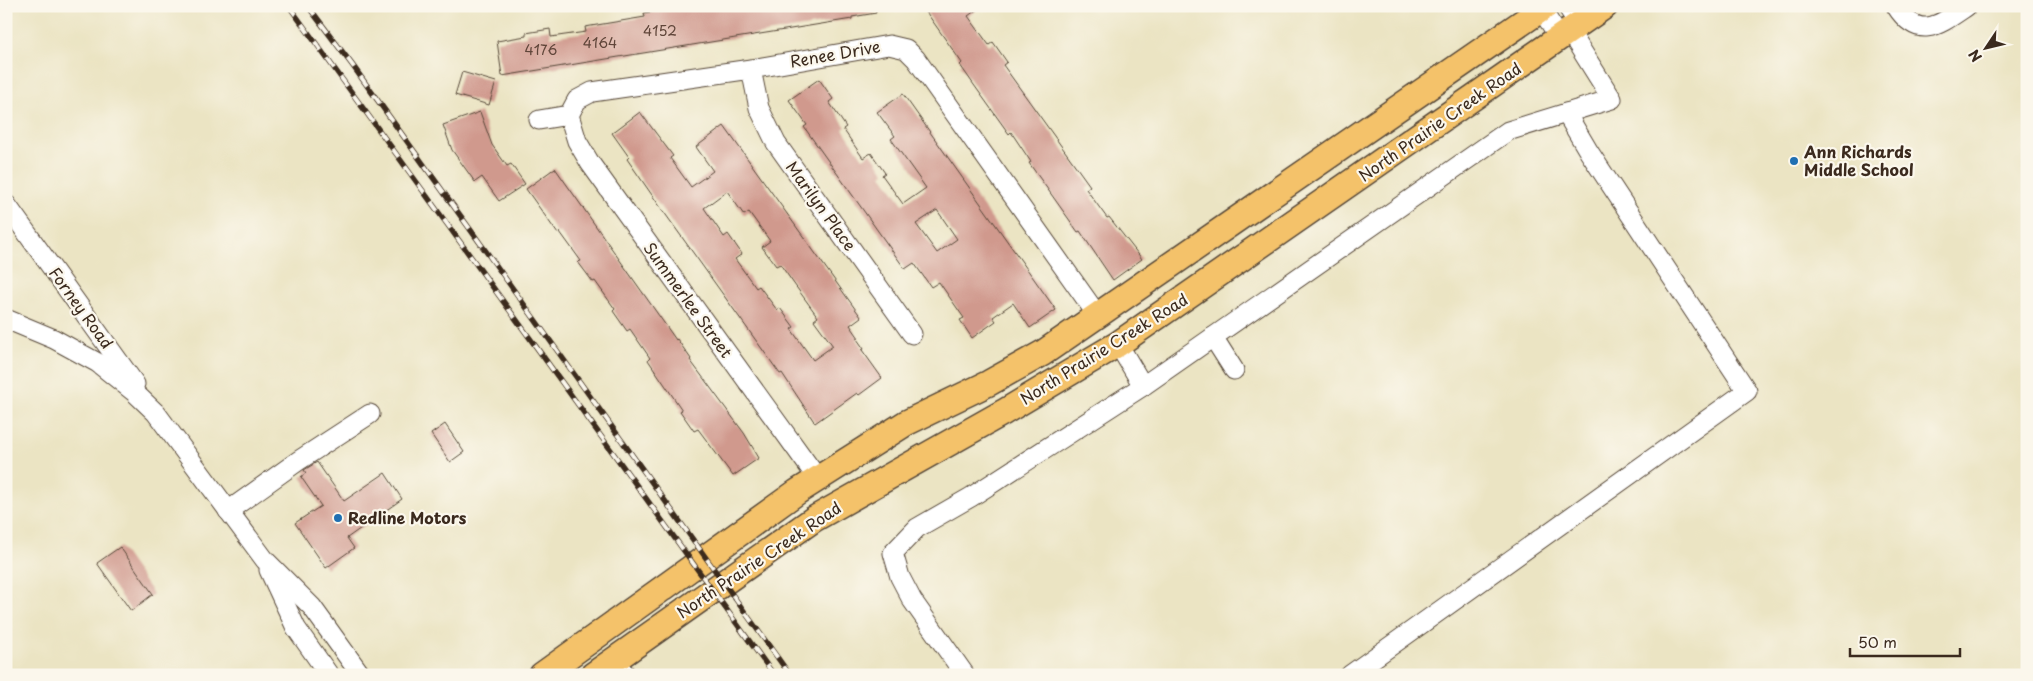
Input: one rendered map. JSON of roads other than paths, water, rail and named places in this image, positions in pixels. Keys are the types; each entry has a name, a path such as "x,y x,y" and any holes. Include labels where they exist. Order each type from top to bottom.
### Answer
{"main road":[{"name":"North Prairie Creek Road","path":"593,675 620,668 814,519 1004,412 1118,344 1358,180 1569,25 1606,6"},
{"name":"North Prairie Creek Road","path":"542,675 818,478 906,423 989,383 1043,354 1543,7"},
{"path":"1338,151 1358,180"},
{"path":"1098,316 1118,344"},
{"path":"595,636 620,668"}],"street":[{"path":"1896,6 1911,23 1928,28 1935,26 1967,6"},
{"path":"965,675 912,600 900,577 893,553 917,528 971,497 1143,386 1508,131 1612,99 1569,25 1543,7"},
{"name":"Renee Drive","path":"569,115 577,100 592,92 751,69 889,45 906,49 916,59 1098,316"},
{"name":"Marilyn Place","path":"751,69 759,108 776,142 912,334"},
{"path":"1350,675 1747,391 1589,152 1566,113"},
{"path":"539,120 569,115"},
{"name":"Summerlee Street","path":"569,115 577,141 590,162 818,478"},
{"name":"Forney Road","path":"6,204 228,511 265,560 312,607 361,675"},
{"name":"Forney Road","path":"6,319 54,339 98,363 134,391 156,413"},
{"path":"1213,337 1234,370"},
{"path":"1118,344 1143,386"},
{"path":"228,511 298,461 370,414"},
{"name":"Forney Road","path":"265,560 296,628 329,675"}],"railway":[{"path":"289,6 774,675"},
{"path":"308,6 790,675"}],"place":[{"name":"Ann Richards Middle School","path":"1794,161"},
{"name":"Redline Motors","path":"338,518"}]}
